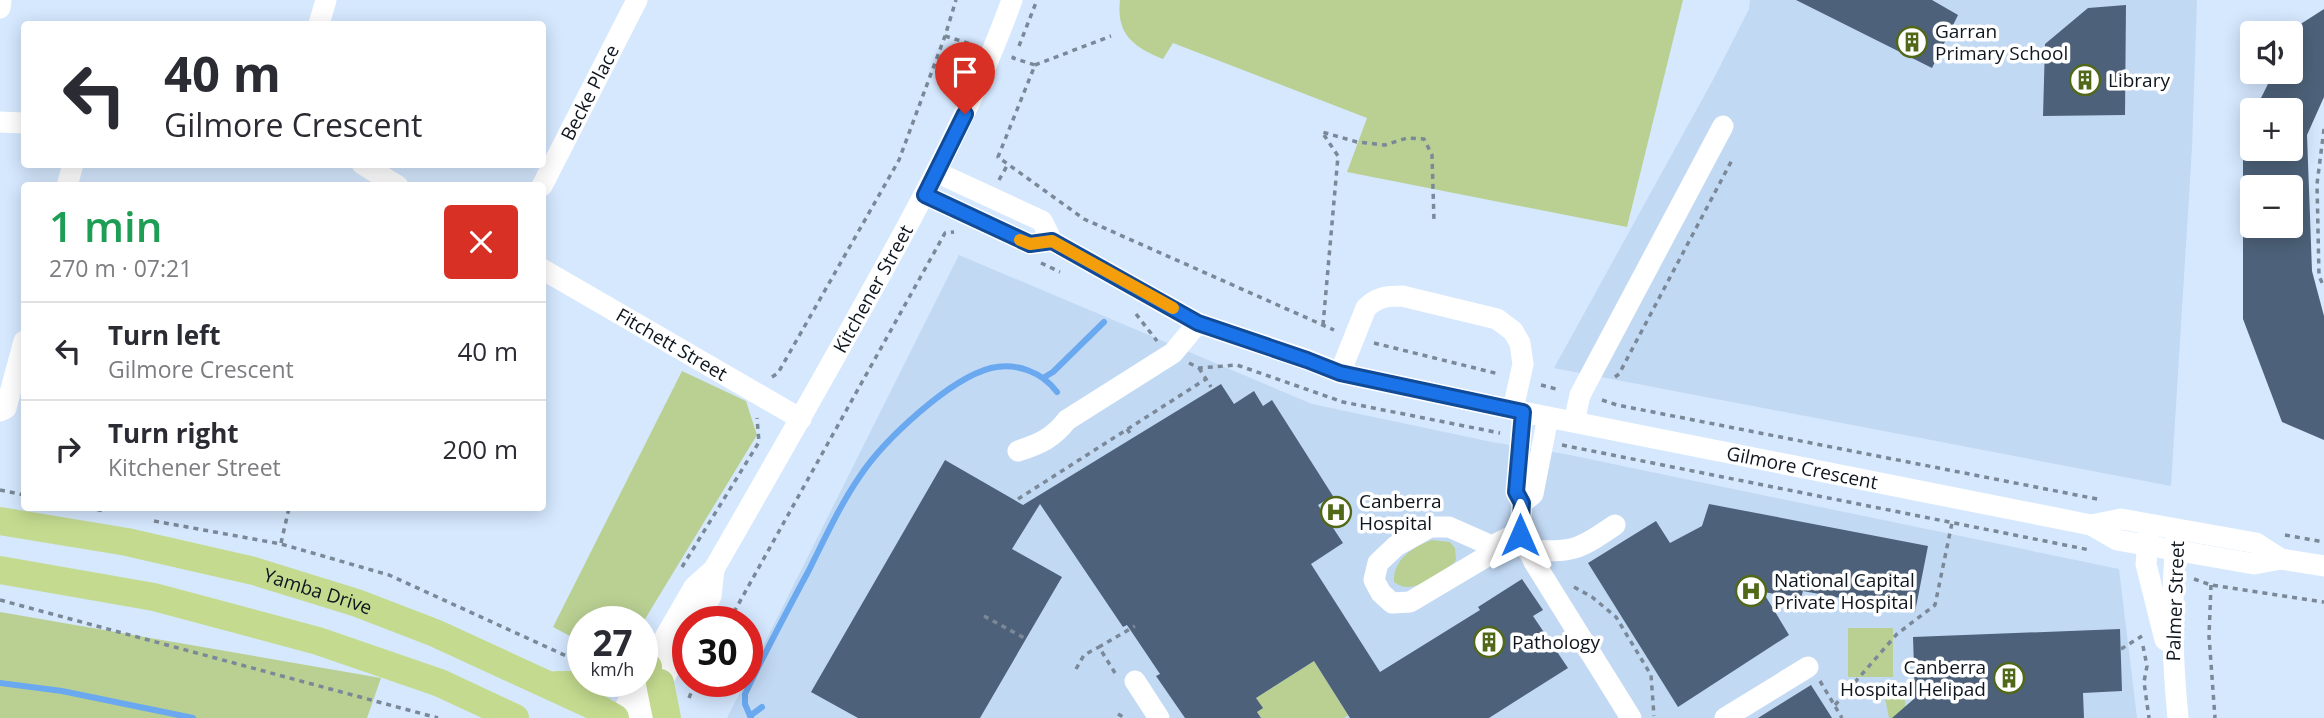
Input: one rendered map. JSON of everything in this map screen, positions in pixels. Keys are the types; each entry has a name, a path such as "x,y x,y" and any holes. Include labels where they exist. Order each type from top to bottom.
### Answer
{"main road":[{"name":"Yamba Drive","path":"0,521 139,545 254,571 357,603 435,633 617,718"},
{"path":"0,570 154,597 318,641 440,683 515,718"},
{"path":"551,685 567,685"},
{"path":"657,697 667,718"}],"street":[{"path":"0,8 1,0"},
{"path":"320,21 326,0"},
{"name":"Becke Place","path":"544,182 636,0"},
{"name":"Kitchener Street","path":"658,655 694,587 714,569 925,195 975,95 1012,0"},
{"path":"0,122 21,124"},
{"path":"1574,422 1580,396 1723,126"},
{"path":"368,168 389,182"},
{"name":"Gilmore Crescent","path":"936,172 1042,221 1052,241 1198,323 1340,373 2091,525 2117,540 2148,535 2176,540 2256,543 2281,559 2324,566"},
{"name":"Gilmore Crescent","path":"925,195 1030,244 1052,241"},
{"name":"Fitchett Street","path":"546,271 801,419"},
{"path":"1340,373 1366,308 1374,300 1387,296 1402,296 1497,318 1513,331 1520,343 1523,364 1518,411 1516,492 1522,503 1523,541 1631,718"},
{"path":"1067,420 1173,353 1198,323"},
{"path":"0,411 6,408 21,352"},
{"path":"1522,503 1533,494 1548,417"},
{"path":"1492,546 1484,558 1410,602 1392,603 1381,593 1374,580 1378,563 1396,547 1430,527 1449,527 1492,546 1523,541 1569,551 1584,546 1615,525"},
{"name":"Palmer Street","path":"2148,535 2146,564 2173,673"},
{"name":"Palmer Street","path":"2176,540 2172,572 2173,673 2178,718"},
{"name":"Kitchener Street","path":"705,606 710,597 714,569"},
{"name":"Kitchener Street","path":"658,665 672,652"},
{"path":"1725,718 1808,667"},
{"path":"1127,680 1159,718"},
{"name":"Kitchener Street","path":"617,718 632,697"},
{"name":"Kitchener Street","path":"641,718 644,697"}],"path":[{"path":"679,572 759,442 754,392 778,373 899,160 956,0"},
{"path":"1037,0 1013,58 1035,65 1111,36"},
{"path":"1035,65 998,157 1084,219 1352,338 1617,405 2108,501"},
{"path":"2324,129 2317,184 2319,276 2324,288"},
{"path":"1323,325 1338,156 1322,132 1357,142 1385,145 1407,138 1424,139 1432,155 1434,220"},
{"path":"1611,380 1619,374 1732,160"},
{"path":"737,606 945,233 958,232"},
{"path":"1199,368 1211,387"},
{"path":"1018,499 1206,379"},
{"path":"1603,454 1611,402 1609,395"},
{"path":"1127,429 1132,436"},
{"path":"1049,479 1053,485"},
{"path":"0,490 21,494"},
{"path":"281,544 288,511"},
{"path":"1835,705 1897,634 1935,605 1952,523"},
{"path":"2284,535 2324,542"},
{"path":"1571,585 1592,597 1616,617 1651,675 1654,718"},
{"path":"2215,718 2209,636 2211,585 2324,602"},
{"path":"0,600 438,718"},
{"path":"984,616 1027,640"},
{"path":"1076,668 1084,655 1135,626"},
{"path":"2121,649 2142,636"},
{"path":"1099,647 1127,680"},
{"path":"1118,714 1126,718 1127,709"}],"shaded area":[{"path":"1750,0 2197,0 2192,148 2171,486 1554,368 1714,78 1749,9"},
{"name":"Canberra Hospital","path":"959,255 1312,404 2119,569 2137,718 727,718 738,697 763,697 763,646"}],"green space":[{"path":"1120,0 1683,0 1627,227 1347,172 1367,118 1173,43 1163,59 1143,50 1124,31"},
{"path":"682,371 746,401 757,435 653,606 567,606 567,634 553,627"},
{"path":"1432,540 1450,542 1455,548 1456,560 1453,564 1417,586 1401,586 1394,582 1401,560 1418,546"},
{"path":"0,612 381,678 367,718 0,718"},
{"path":"1848,628 1893,628 1893,677 1848,677"},
{"path":"1314,661 1348,715 1344,718 1261,718 1257,712 1262,708 1256,698"},
{"path":"1904,687 1906,718 1889,718 1883,688"}],"building":[{"name":"Garran Primary School","path":"1796,0 1932,0 1958,15 1932,68"},
{"name":"Library","path":"2126,5 2125,115 2043,116 2045,44 2088,8"},
{"path":"2324,9 2324,97 2307,135 2312,271 2324,316 2324,440 2282,422 2243,319 2243,238 2303,238 2303,175 2243,175 2243,161 2303,161 2303,98 2261,98 2268,84 2303,84 2303,22"},
{"path":"1221,384 1234,404 1254,391 1263,406 1272,400 1333,496 1318,505 1343,543 1311,564 1380,672 1480,610 1478,607 1522,579 1543,610 1533,616 1568,668 1489,718 1350,718 1314,661 1256,698 1263,708 1257,712 1261,718 1185,718 1156,676 1160,674 1127,625 1123,627 1040,504 1012,549 1062,577 980,718 858,718 811,692 945,460 1023,505"},
{"name":"National Capital Private Hospital","path":"1709,504 1928,546 1915,612 1803,591 1801,598 1763,592 1789,635 1678,707 1588,563 1656,521 1670,543 1702,526"},
{"path":"2120,629 2122,691 2083,693 2084,718 1892,718 1915,698 1913,637"},
{"path":"1811,685 1832,718 1758,718"}],"waterway":[{"path":"1043,378 1053,372 1104,322"},
{"path":"751,718 745,704 745,694 846,498 885,445 919,413 956,384 991,368 1010,366 1028,370 1044,379 1057,392"},
{"path":"0,683 62,691 193,718"},
{"path":"750,716 762,707"}],"slow traffic":[{"path":"1020,240 1030,244 1052,241 1173,308"}],"place":[{"name":"Garran Primary School","path":"1912,42"},
{"name":"Library","path":"2085,80"},
{"name":"Canberra Hospital","path":"1336,512"},
{"name":"National Capital Private Hospital","path":"1751,591"},
{"name":"Pathology","path":"1489,642"},
{"name":"Canberra Hospital Helipad","path":"2009,678"}],"route":[{"path":"965,114 925,195 1030,244 1052,241 1198,323 1340,373 1523,412 1516,492 1522,503 1520,535"}]}
